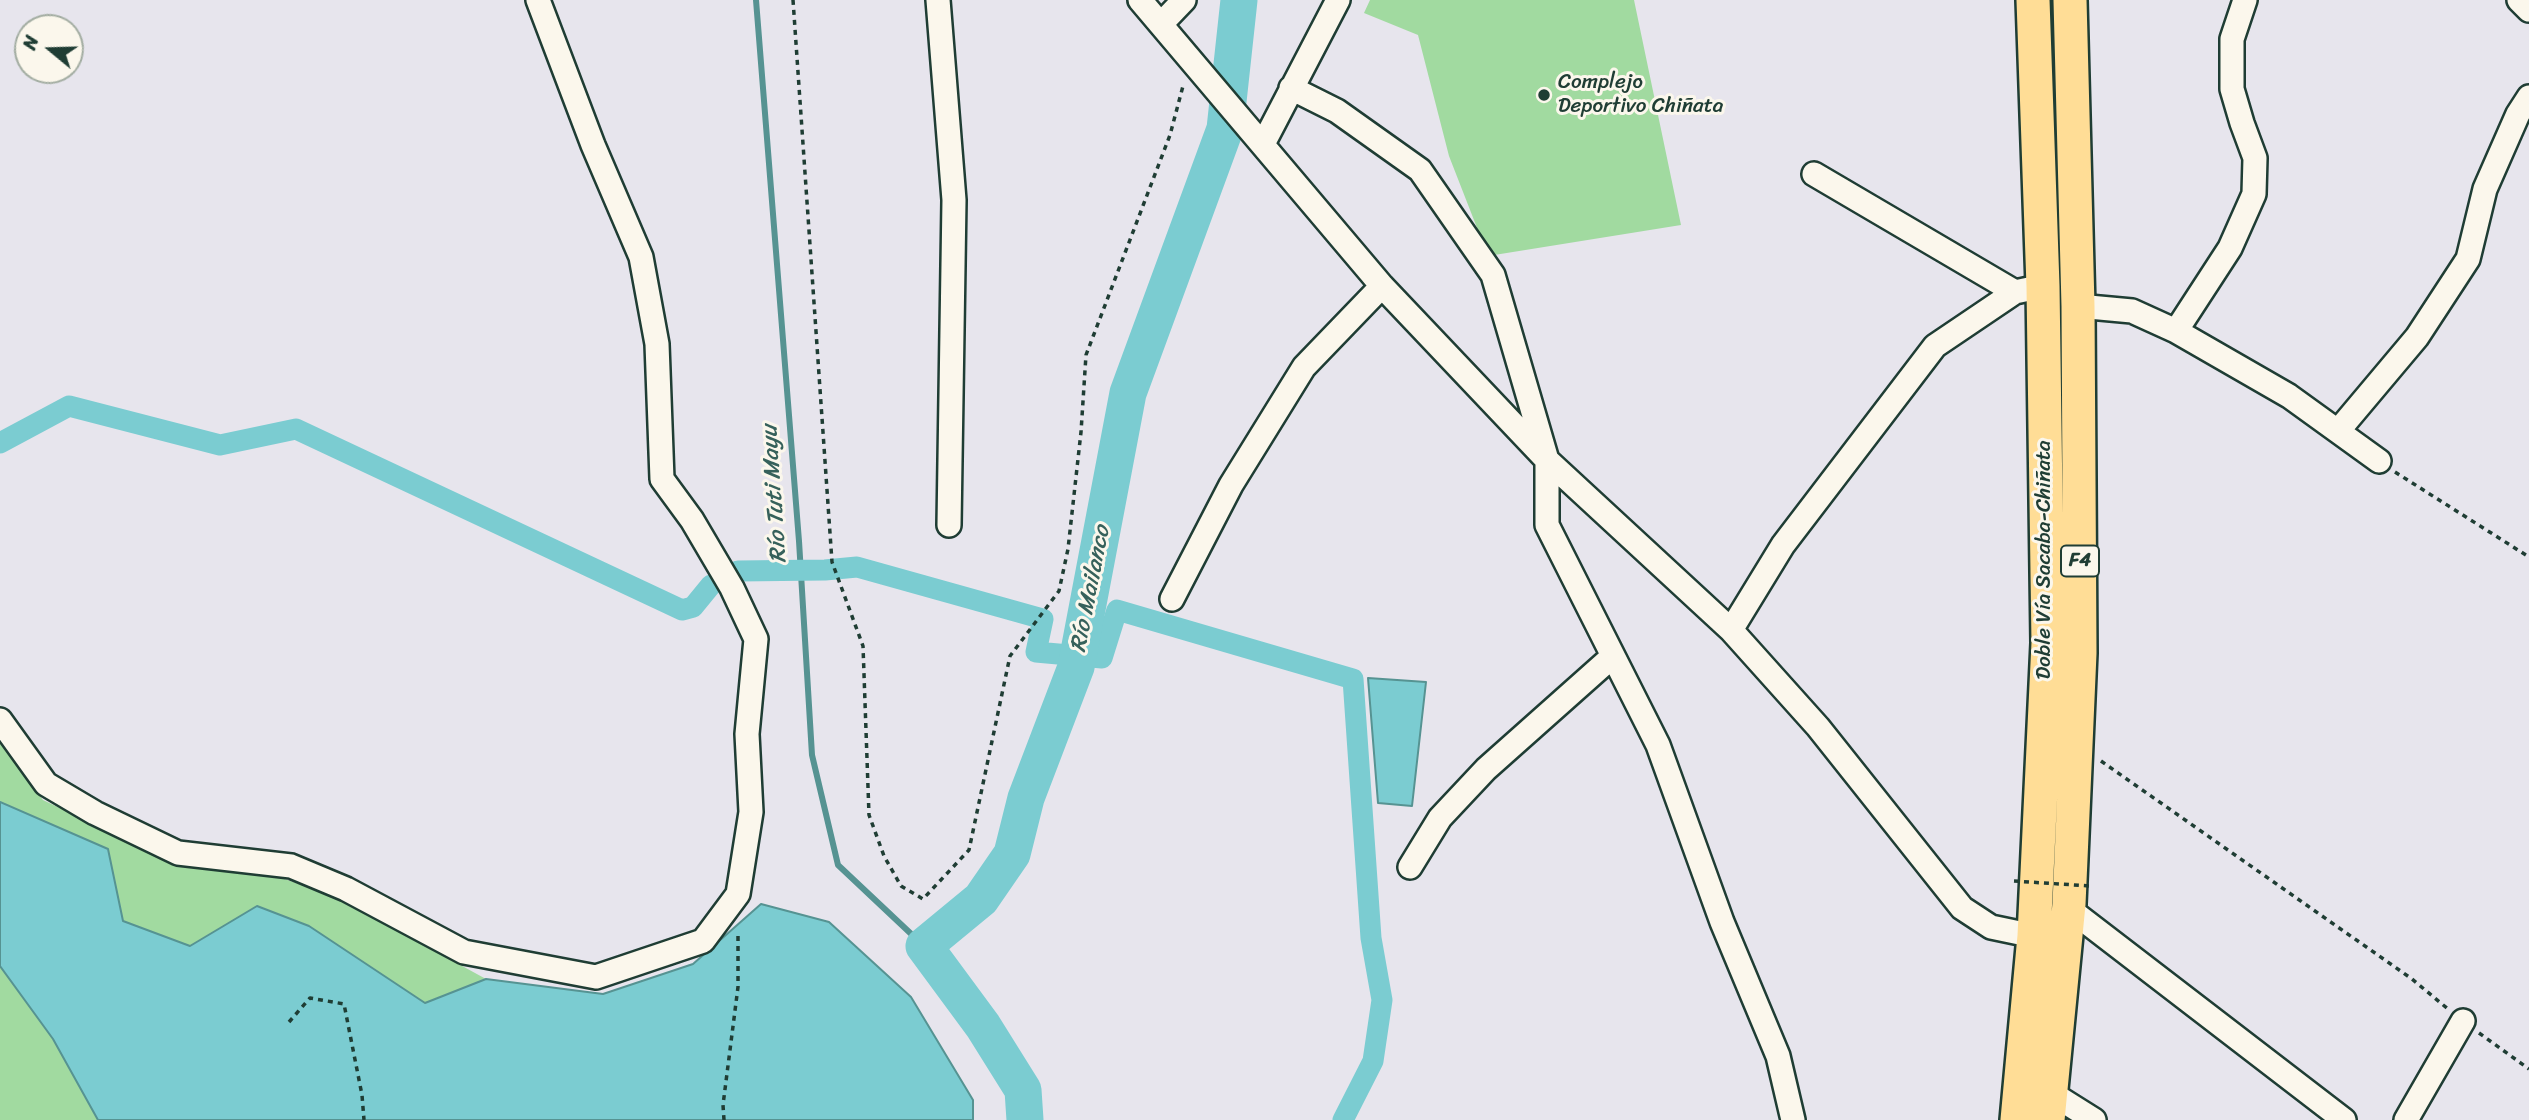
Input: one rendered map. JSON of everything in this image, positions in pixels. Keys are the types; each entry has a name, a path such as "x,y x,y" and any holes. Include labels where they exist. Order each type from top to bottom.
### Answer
{"highway":[{"name":"Doble Vía Sacaba-Chiñata","path":"2017,1120 2034,936 2048,643 2029,289 2033,0"},
{"name":"Doble Vía Sacaba-Chiñata","path":"2050,1107 2079,897 2078,306 2070,0"}],"street":[{"path":"0,720 46,784 94,813 178,853 290,866 345,889 464,952 596,977 703,941 738,894 751,812 747,734 756,639 732,588 692,520 662,479 657,344 641,257 593,145 538,0"},
{"path":"938,0 954,200 949,525"},
{"path":"1140,0 1382,286 1546,460 1731,630 1818,727 1962,908 1991,927 2034,936"},
{"path":"1161,24 1184,0"},
{"path":"1264,144 1338,0"},
{"path":"2176,331 2230,248 2254,194 2255,158 2232,89 2232,39 2245,0"},
{"path":"2519,0 2529,10"},
{"path":"1291,88 1337,111 1420,170 1493,275 1546,460 1547,525 1658,746 1722,922 1778,1056 1793,1120"},
{"path":"2338,431 2417,337 2468,259 2485,189 2518,114 2529,96"},
{"path":"1814,174 2029,289"},
{"path":"1172,599 1231,485 1304,367 1382,286"},
{"path":"1731,630 1783,545 1935,346 2029,289"},
{"path":"2078,306 2132,311 2176,331 2289,396 2379,461"},
{"path":"1410,867 1440,818 1486,769 1613,656"},
{"path":"2079,897 2344,1120"},
{"path":"2406,1120 2463,1021"},
{"path":"2050,1107 2094,1120"}],"path":[{"path":"2379,461 2529,557"},
{"path":"2077,743 2412,979 2463,1021 2529,1069"},
{"path":"2014,881 2079,897"},
{"path":"724,1120 723,1105 738,987 738,894"},
{"path":"289,1021 310,998 344,1004 362,1095 364,1120"}],"green space":[{"name":"Complejo Deportivo Chiñata","path":"1370,0 1634,0 1681,225 1488,256 1449,156 1418,35 1364,13"},
{"path":"0,743 43,800 183,867 273,875 334,896 486,979 425,1003 309,926 257,906 190,946 122,921 108,849 0,802"},
{"path":"0,966 53,1039 98,1120 0,1120"}],"water":[{"path":"1368,678 1426,682 1412,806 1378,803"},
{"path":"0,802 108,849 123,921 190,946 257,906 309,926 425,1003 486,979 603,994 693,964 761,904 829,922 911,997 973,1100 973,1120 98,1120 53,1039 0,966"}],"waterway":[{"name":"Río Tuti Mayu","path":"756,0 799,541 812,755 838,865 924,946"},
{"name":"Río Mailanco","path":"1025,1120 1023,1090 983,1026 924,946 981,899 1012,854 1026,798 1076,667 1128,393 1225,129 1239,0"},
{"path":"0,443 69,406 220,445 296,429 682,610 693,607 711,585"},
{"path":"738,571 857,567 1043,619 1036,652 1102,658 1117,610 1353,679 1371,938 1382,1000 1373,1061 1343,1120"}],"place":[{"name":"Complejo Deportivo Chiñata","path":"1544,95"}]}
